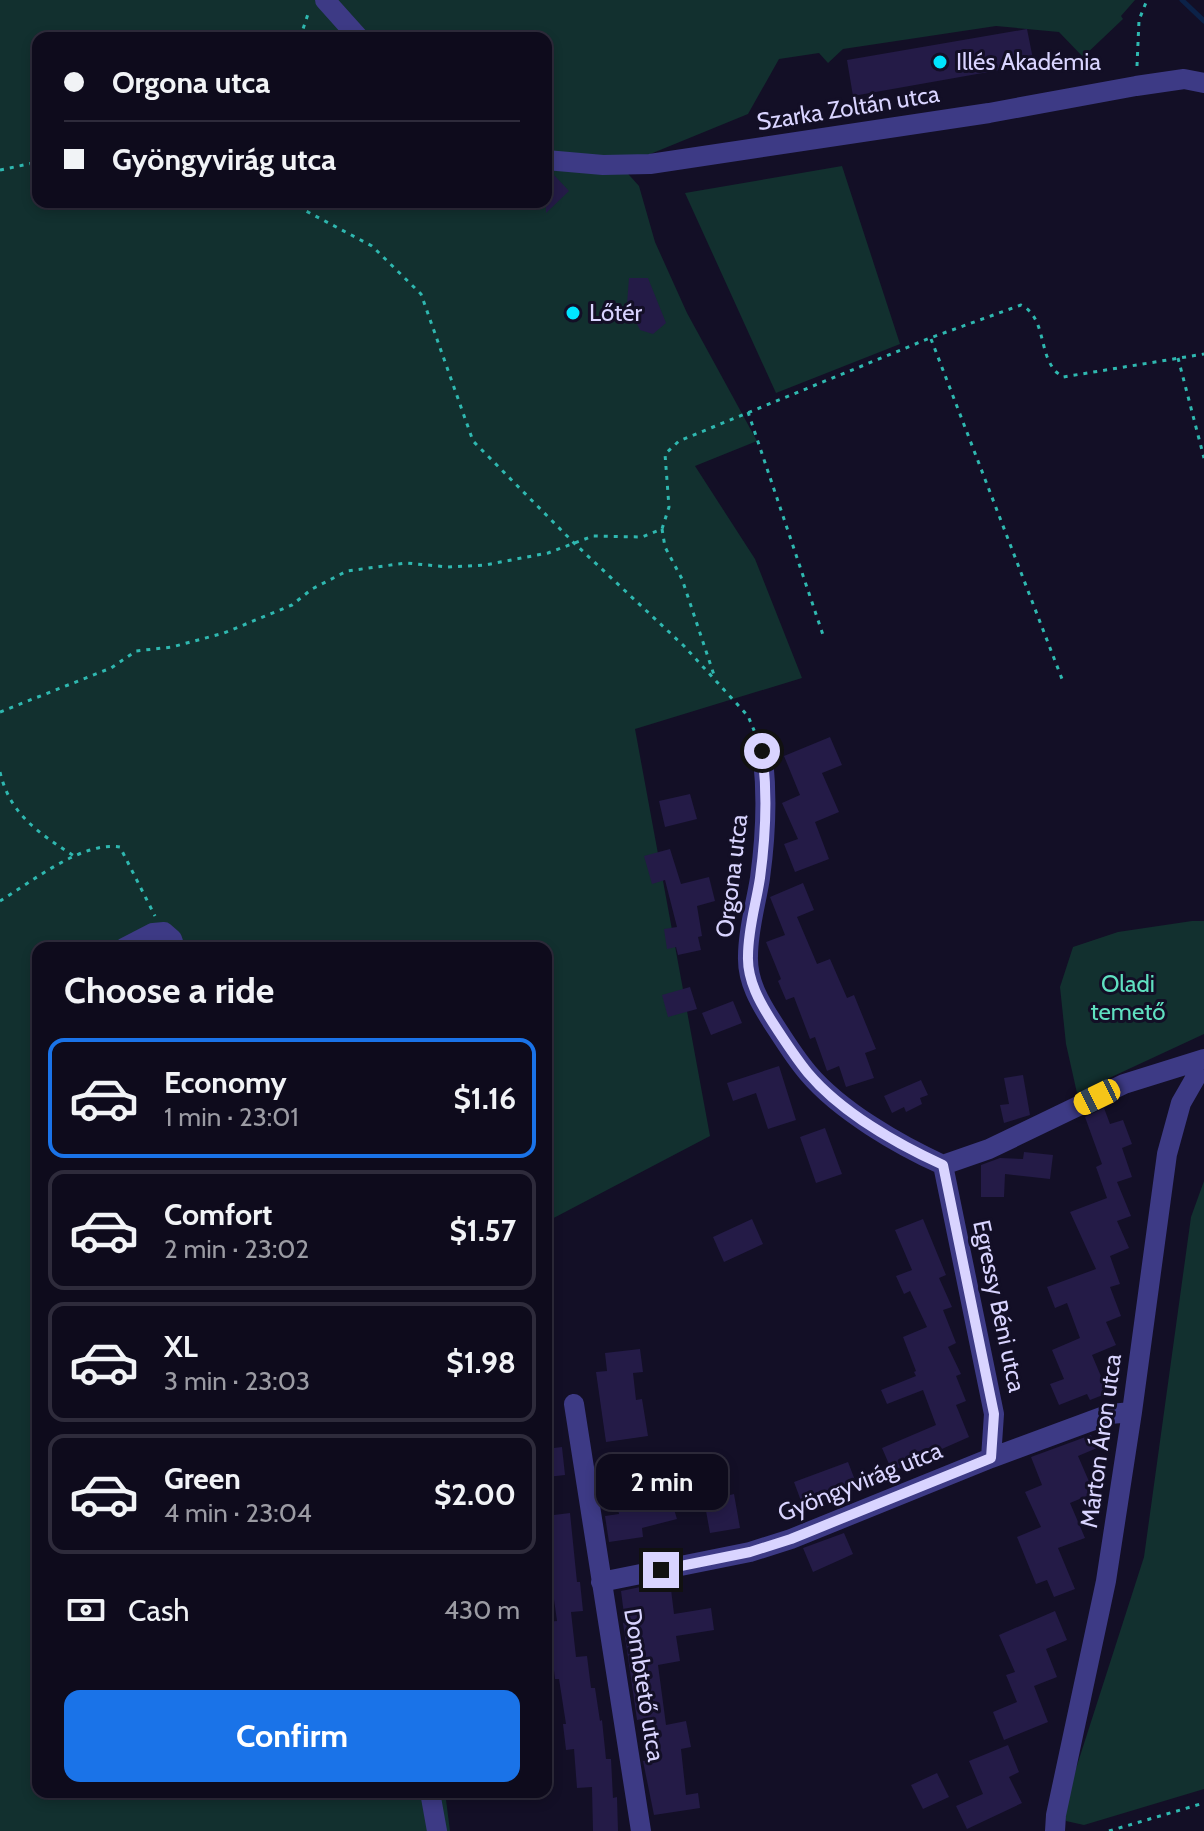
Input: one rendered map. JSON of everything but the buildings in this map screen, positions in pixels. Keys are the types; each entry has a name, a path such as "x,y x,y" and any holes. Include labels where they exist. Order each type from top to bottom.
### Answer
{"street":[{"path":"325,0 354,32"},
{"name":"Szarka Zoltán utca","path":"552,161 603,165 650,164 974,115 1136,86 1184,79 1204,83"},
{"name":"Orgona utca","path":"762,751 767,820 748,959 752,982 761,1004 810,1075 855,1115 907,1149 943,1165"},
{"path":"136,942 153,933 170,940"},
{"path":"943,1165 989,1149 1124,1084 1204,1061"},
{"name":"Márton Áron utca","path":"1055,1831 1106,1581 1167,1154 1181,1103 1204,1061"},
{"name":"Egressy Béni utca","path":"943,1165 994,1414 991,1458"},
{"name":"Dombtető utca","path":"574,1404 641,1831"},
{"name":"Gyöngyvirág utca","path":"601,1582 750,1552 791,1539 991,1458 1110,1414 1132,1412"},
{"path":"431,1798 437,1831"}],"path":[{"path":"302,32 313,0"},
{"path":"1136,86 1139,20 1147,0"},
{"path":"0,170 32,163"},
{"path":"300,208 372,246 421,294 473,441 574,543 684,646 748,716 762,751"},
{"path":"715,680 682,579 665,547 662,529 669,507 665,454 679,441 930,338 1021,305 1029,309 1035,318 1052,368 1063,377 1204,354"},
{"path":"930,338 1062,679"},
{"path":"1178,358 1204,458"},
{"path":"748,412 823,635"},
{"path":"0,712 111,668 136,651 172,647 224,633 292,605 312,589 347,571 406,563 448,567 485,565 548,553 593,536 642,537 662,529"},
{"path":"0,772 5,794 13,807 46,838 74,856"},
{"path":"0,901 74,856 104,845 120,847 170,940"},
{"path":"1109,1831 1204,1803"}],"green space":[{"path":"0,0 1135,0 1121,16 1123,19 1083,57 1059,32 996,26 843,49 828,63 819,53 779,59 748,114 621,166 639,186 655,242 687,313 757,441 695,466 755,559 802,678 635,729 710,1136 552,1219 552,942 32,942 32,1798 446,1798 450,1831 0,1831"},
{"path":"842,166 900,344 776,393 685,193"},
{"name":"Oladi temető","path":"1204,921 1204,1034 1077,1093 1066,1044 1060,987 1073,947 1118,932"},
{"path":"1204,1181 1204,1789 1084,1825 1066,1821 1063,1809 1144,1557 1191,1217"}],"waterway":[{"path":"1182,0 1204,21"}],"place":[{"name":"Illés Akadémia","path":"940,62"},
{"name":"Lőtér","path":"573,313"}],"route":[{"path":"661,1570 750,1552 791,1539 991,1458 994,1414 943,1165 907,1149 855,1115 810,1075 761,1004 752,982 748,959 767,820 762,751"}]}
